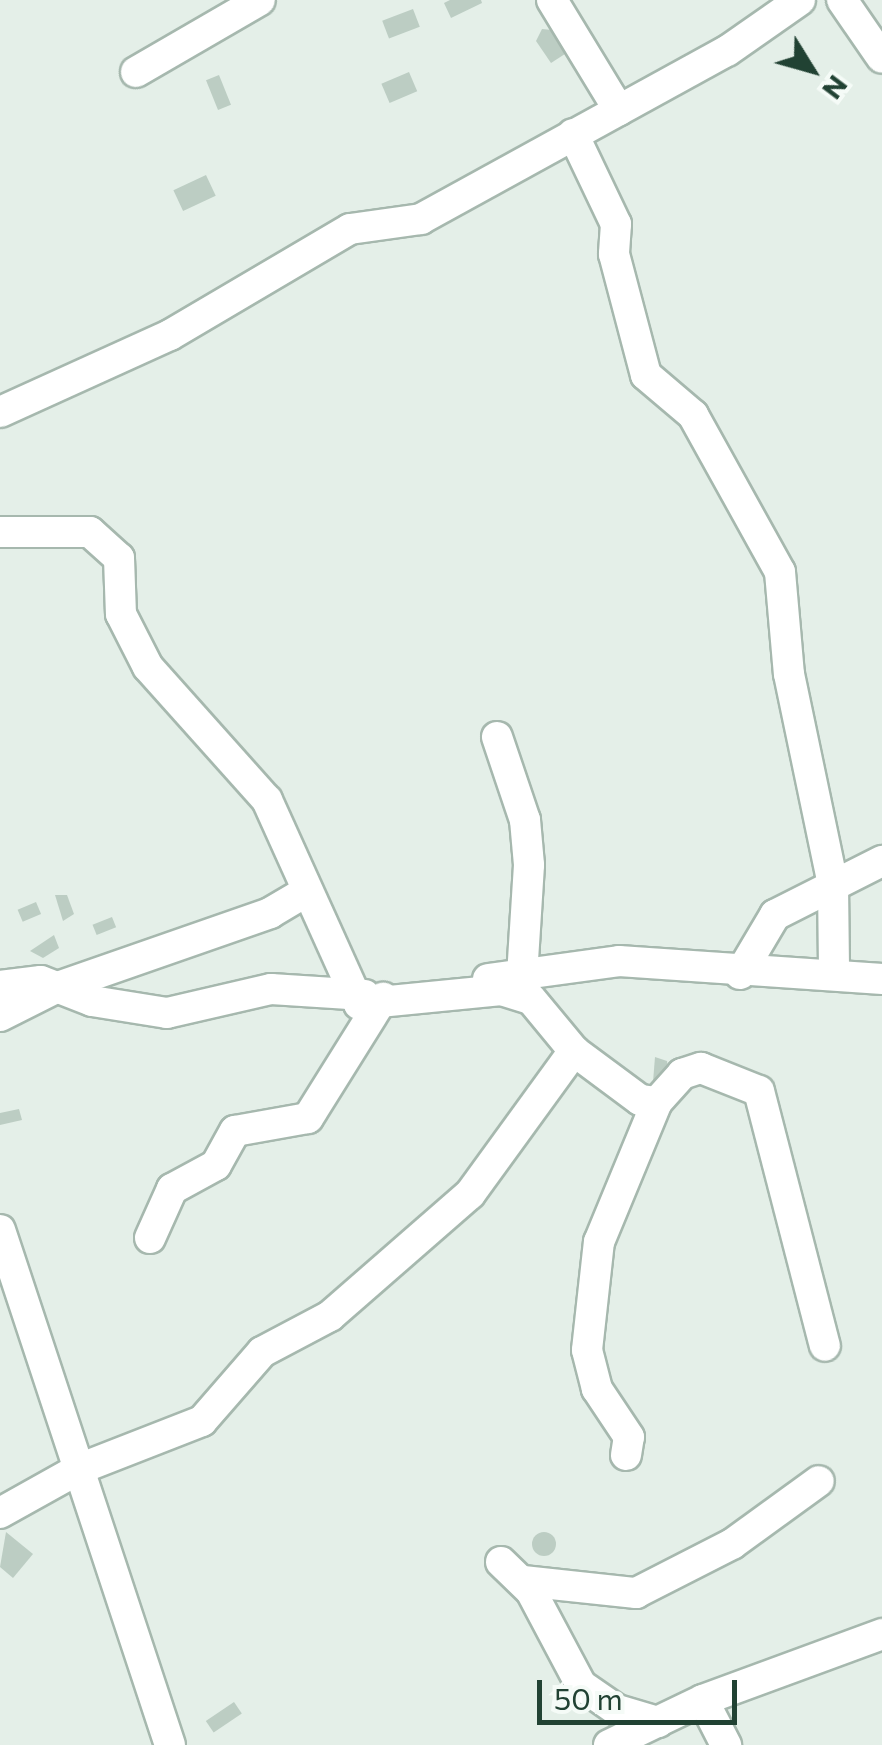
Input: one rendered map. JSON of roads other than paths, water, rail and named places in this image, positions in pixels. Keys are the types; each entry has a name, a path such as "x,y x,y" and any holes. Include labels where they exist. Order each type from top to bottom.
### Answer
{"street":[{"path":"136,72 260,0"},
{"path":"552,0 619,110"},
{"path":"0,412 170,336 350,229 421,219 727,51 800,0"},
{"path":"842,0 882,58"},
{"path":"573,134 616,224 614,254 646,375 693,415 780,572 789,674 833,885 834,973"},
{"path":"0,532 60,526 90,532 119,558 122,614 148,667 267,800 330,942 371,999"},
{"path":"496,738 525,820 530,865 520,986 548,1014 574,1051 632,1096 657,1102"},
{"path":"740,974 775,915 882,861"},
{"path":"0,1016 58,987 270,913 306,890"},
{"path":"270,913 330,942"},
{"path":"0,986 41,980 166,1014 271,989 371,999 520,986 618,961 740,974 834,973 882,978"},
{"path":"150,1238 172,1189 216,1165 235,1131 308,1118 371,999"},
{"path":"0,1513 79,1469 202,1420 262,1352 330,1316 470,1194 574,1051"},
{"path":"626,1455 629,1437 597,1389 587,1350 599,1242 657,1102 682,1074 702,1068 759,1091 826,1346"},
{"path":"3,1243 170,1745"},
{"path":"819,1481 732,1544 636,1592 512,1572 581,1685 615,1732 658,1722 702,1700 882,1634"},
{"path":"702,1700 726,1745"}]}
